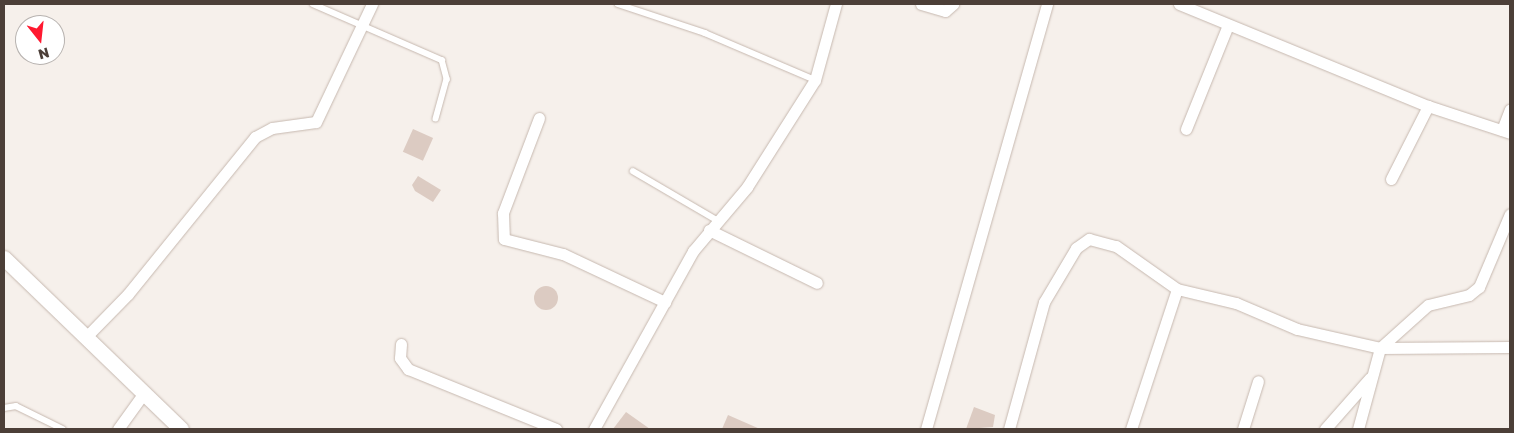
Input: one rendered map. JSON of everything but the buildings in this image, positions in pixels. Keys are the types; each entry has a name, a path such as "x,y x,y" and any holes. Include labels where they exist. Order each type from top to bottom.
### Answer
{"street":[{"path":"86,337 146,273 255,137 272,128 316,122 363,27 372,4"},
{"path":"594,429 665,302 709,230 747,187 815,80 836,4"},
{"path":"921,4 936,11 953,4"},
{"path":"926,429 1047,4"},
{"path":"1179,4 1228,25 1335,64 1428,106 1506,131 1510,110"},
{"path":"1186,129 1228,25"},
{"path":"1391,179 1428,106"},
{"path":"540,118 503,213 504,239 562,254 665,302"},
{"path":"1358,429 1380,348 1428,305 1469,295 1479,287 1510,214"},
{"path":"709,230 817,283"},
{"path":"1009,429 1044,302 1076,248 1089,239 1116,246 1178,289 1236,303 1297,329 1380,348 1510,347"},
{"path":"4,258 181,429"},
{"path":"1131,429 1178,289"},
{"path":"401,344 400,358 408,369 556,429"},
{"path":"1325,429 1373,375"},
{"path":"1244,429 1258,381"},
{"path":"118,429 144,393"}],"lane":[{"path":"313,4 363,27 420,48 445,64 447,80 436,119"},
{"path":"618,4 705,33 815,80"},
{"path":"633,171 718,220"},
{"path":"4,408 16,406 63,429"}]}
